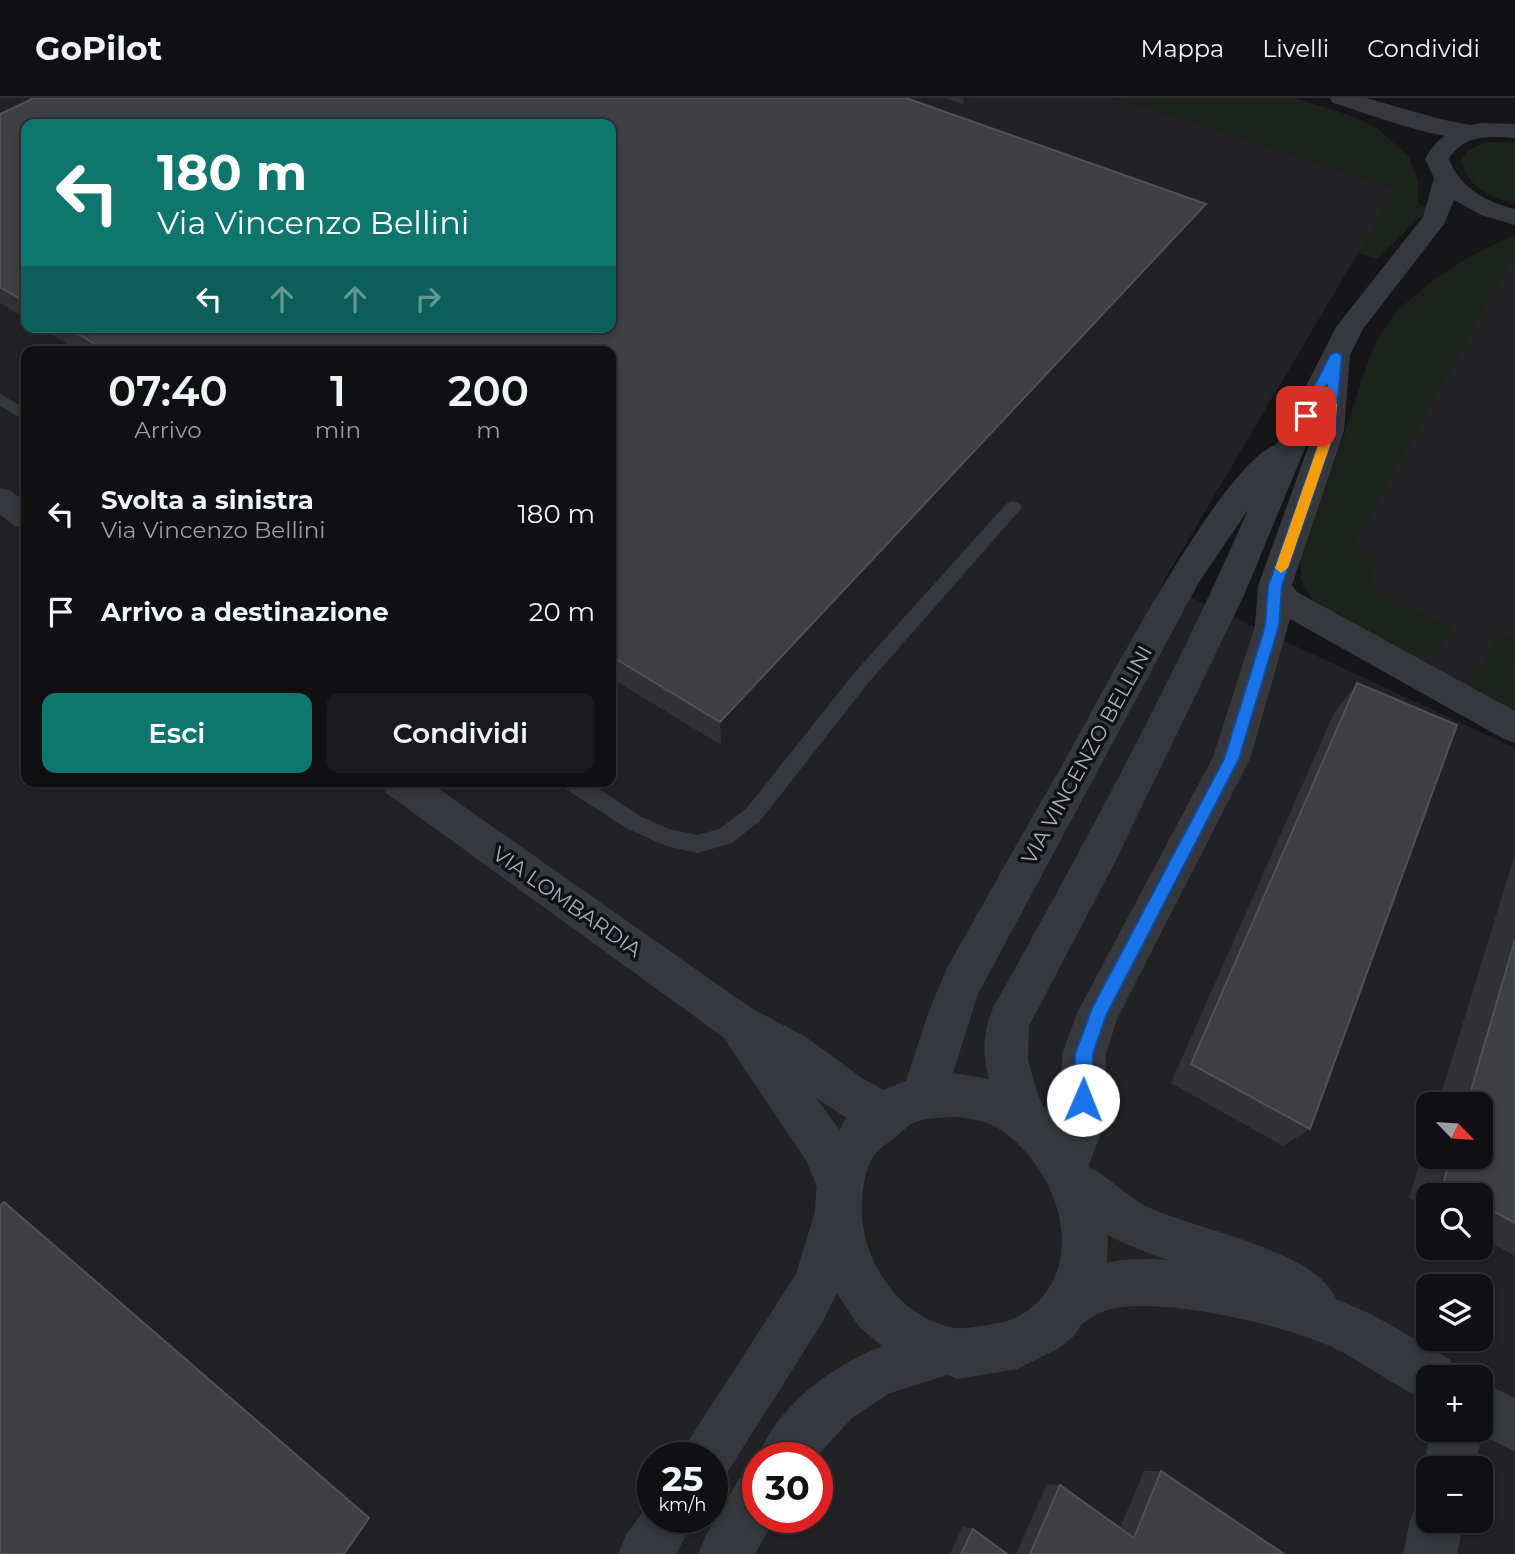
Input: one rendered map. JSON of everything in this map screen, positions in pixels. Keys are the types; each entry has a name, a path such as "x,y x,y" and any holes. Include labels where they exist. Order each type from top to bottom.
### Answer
{"street":[{"path":"1352,102 1472,132 1510,126"},
{"path":"1352,102 1416,140 1443,177 1459,193 1509,216"},
{"name":"VIA VINCENZO BELLINI","path":"1027,1121 1009,1077 1005,1037 1008,1022 1100,852 1217,617 1249,550 1295,436 1336,355 1366,305 1435,219 1443,177 1437,159 1442,147 1454,138 1472,132"},
{"name":"VIA VINCENZO BELLINI","path":"1398,268 1476,221 1509,216"},
{"name":"VIA VINCENZO BELLINI","path":"1071,1176 1083,1123 1084,1054 1087,1044 1098,1013 1231,759 1272,626 1275,586 1329,431 1336,355"},
{"name":"VIA VINCENZO BELLINI","path":"837,1199 848,1158 863,1134 902,1107 934,1069 951,1005 962,982 1185,575 1247,487 1295,436"},
{"path":"0,499 21,514"},
{"path":"1275,586 1285,601 1515,728"},
{"name":"VIA LOMBARDIA","path":"406,787 736,1023"},
{"path":"736,1023 791,1052 846,1093 902,1107 956,1095 993,1102 1027,1121 1048,1142 1071,1176 1129,1223 1246,1264 1274,1278 1345,1328 1416,1368"},
{"path":"736,1023 823,1145 837,1199 843,1258 865,1300 901,1333 943,1352"},
{"path":"1063,1310 1082,1272 1086,1228 1071,1176"},
{"path":"717,1442 818,1282 837,1199"},
{"path":"794,1442 805,1427 835,1397 865,1377 943,1352 989,1354 1031,1340 1063,1310 1098,1288 1134,1282 1171,1284 1282,1305 1345,1328"},
{"path":"1493,1413 1515,1426"},
{"path":"725,1554 742,1525"},
{"path":"645,1554 659,1533"},
{"path":"1430,1554 1434,1533"}],"lane":[{"path":"0,399 21,413"},
{"path":"579,787 633,822 666,837 698,844 724,837 753,815 856,685 1013,507"}],"shaded area":[{"path":"0,98 1118,98 1396,189 1162,584 1515,748 1515,1554 0,1554"},
{"path":"1118,98 1295,98 1349,115 1377,128 1409,157 1418,181 1418,203 1429,208 1377,259 1358,253 1396,189"},
{"path":"1486,142 1515,142 1515,204 1481,190 1464,169 1461,160 1469,150"},
{"path":"1515,236 1515,713 1311,597 1300,578 1318,493 1342,441 1376,344 1398,311 1435,282 1477,253"},
{"path":"1515,236 1515,264 1510,263 1354,546 1381,559 1375,567 1372,581 1381,596 1453,627 1442,645 1431,654 1409,656 1375,639 1313,599 1301,579 1303,541 1314,506 1348,424 1371,354 1388,323 1411,299 1439,277 1468,258"},
{"path":"1498,633 1515,639 1515,663 1510,676 1515,679 1515,713 1460,684 1481,668"}],"building":[{"path":"34,98 906,98 1206,204 720,722 616,659 616,346 98,346 77,333 616,333 616,119 21,119 21,299 0,287 0,114"},
{"path":"1357,683 1457,725 1310,1129 1191,1064"},
{"path":"1515,940 1515,1223 1493,1211 1493,1183 1443,1183 1447,1169 1493,1169 1493,1092 1471,1092"},
{"path":"4,1202 369,1518 344,1554 0,1554 0,1206"},
{"path":"1161,1471 1284,1554 1030,1554 1060,1485 1134,1538"},
{"path":"973,1529 1007,1554 961,1554"}],"slow traffic":[{"path":"1281,568 1329,431 1331,404"}],"route":[{"path":"1083,1100 1084,1054 1098,1013 1231,759 1272,626 1275,586 1329,431 1336,355 1306,416"}]}
